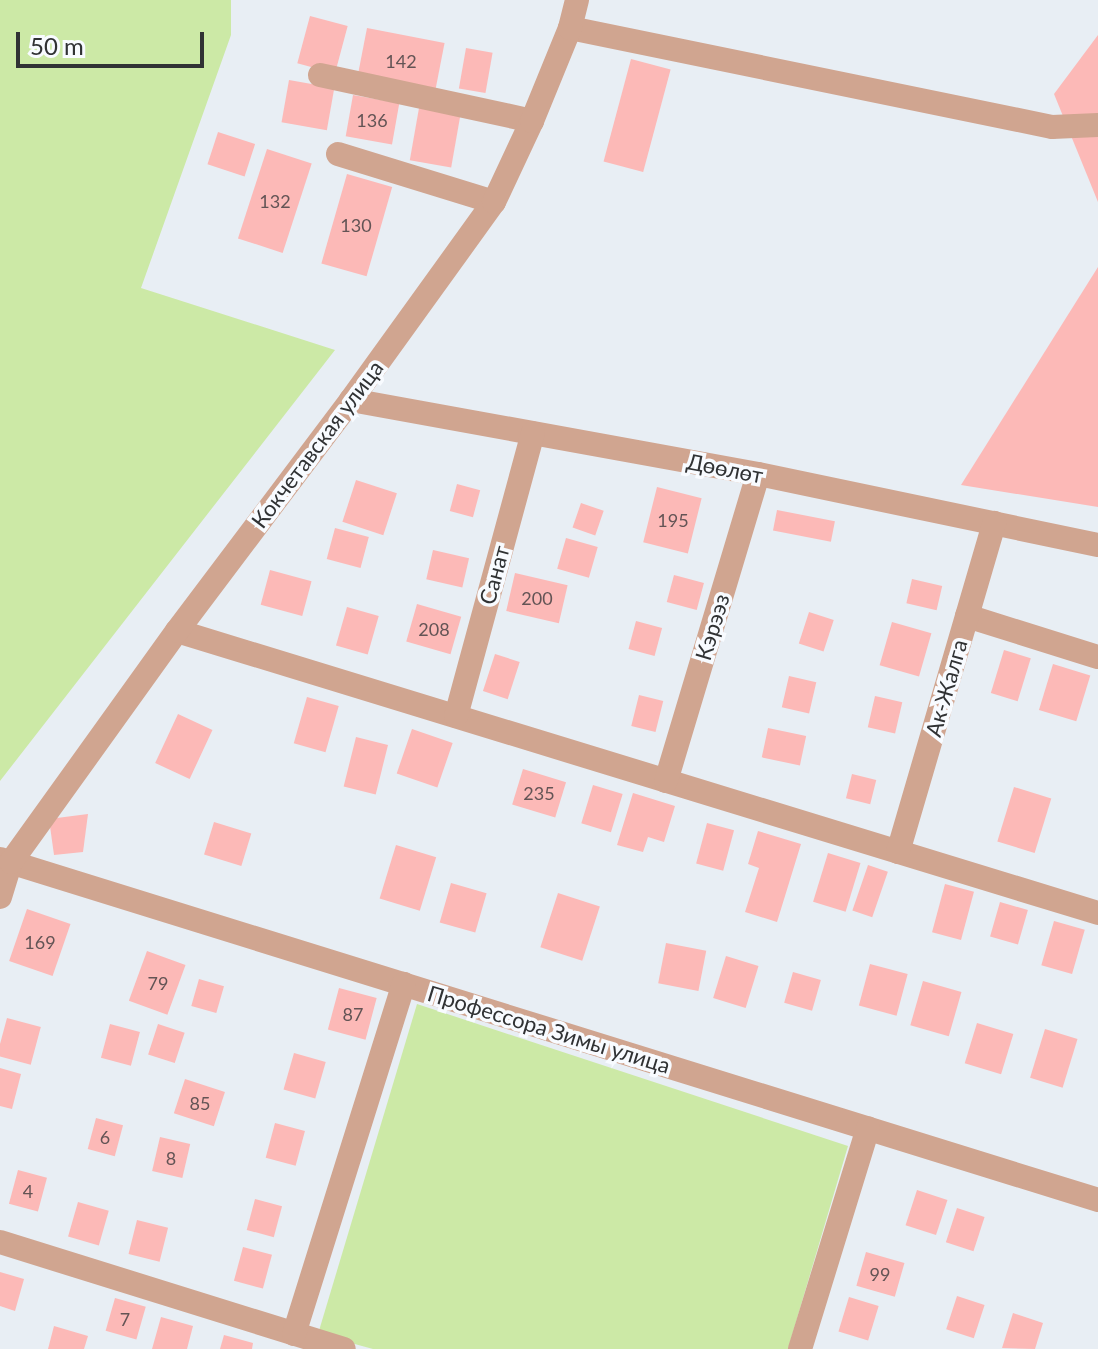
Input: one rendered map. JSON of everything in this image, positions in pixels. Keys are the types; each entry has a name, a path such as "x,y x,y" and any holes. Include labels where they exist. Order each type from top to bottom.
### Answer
{"street":[{"name":"Кокчетавская улица","path":"0,897 6,860 351,400 494,202 532,121 570,28 577,0"},
{"path":"570,28 1052,127 1098,125"},
{"path":"320,75 532,121"},
{"path":"338,154 494,202"},
{"name":"Дөөлөт","path":"351,400 758,474 1098,545"},
{"name":"Санат","path":"456,716 533,433"},
{"name":"Кэрээз","path":"666,781 758,474"},
{"name":"Ак-Жалга","path":"898,852 994,523"},
{"path":"967,616 1098,657"},
{"path":"177,631 1098,913"},
{"name":"Профессора Зимы улица","path":"6,860 1098,1200"},
{"path":"294,1334 404,984"},
{"path":"800,1349 868,1128"},
{"path":"0,1242 344,1349"}],"green space":[{"path":"0,0 231,0 231,35 141,288 335,350 0,781"},
{"path":"417,1004 848,1146 788,1349 373,1349 318,1334"}],"building":[{"path":"310,16 348,26 335,73 297,63"},
{"path":"367,28 445,43 435,94 357,79"},
{"path":"1098,35 1098,202 1054,94"},
{"path":"466,48 493,53 485,93 459,88"},
{"path":"631,59 671,70 643,172 604,161"},
{"path":"289,80 334,88 327,130 282,122"},
{"path":"353,95 399,103 392,145 346,136"},
{"path":"419,108 460,115 451,167 410,160"},
{"path":"218,132 255,144 245,176 207,164"},
{"path":"267,149 312,164 283,253 238,238"},
{"path":"347,174 392,187 367,276 321,263"},
{"path":"1098,267 1098,507 961,485"},
{"path":"356,480 397,493 383,535 342,522"},
{"path":"457,484 480,490 473,517 450,511"},
{"path":"657,487 702,498 688,553 643,542"},
{"path":"581,503 604,511 595,535 573,528"},
{"path":"777,510 835,521 831,542 773,531"},
{"path":"335,528 369,537 361,568 327,559"},
{"path":"566,538 598,547 589,578 557,569"},
{"path":"433,550 469,558 462,588 426,579"},
{"path":"270,570 312,581 302,616 261,605"},
{"path":"515,573 568,585 559,623 506,611"},
{"path":"674,575 704,583 697,610 667,602"},
{"path":"912,579 942,586 937,610 906,603"},
{"path":"417,604 461,617 450,654 406,641"},
{"path":"347,607 379,616 368,655 336,645"},
{"path":"809,612 834,620 824,651 799,643"},
{"path":"636,621 662,628 655,656 628,649"},
{"path":"892,622 931,633 919,677 880,665"},
{"path":"1004,650 1031,658 1018,701 991,693"},
{"path":"495,654 520,662 508,699 483,691"},
{"path":"1053,664 1090,675 1076,721 1039,710"},
{"path":"789,676 816,682 809,713 782,707"},
{"path":"639,695 663,701 656,732 631,726"},
{"path":"875,696 902,702 895,733 868,727"},
{"path":"307,697 339,706 325,752 294,743"},
{"path":"178,714 212,730 190,779 155,763"},
{"path":"768,728 806,736 800,765 762,757"},
{"path":"412,729 453,743 437,787 397,773"},
{"path":"356,737 388,745 376,794 344,786"},
{"path":"523,769 566,782 555,818 512,804"},
{"path":"852,774 876,780 870,804 846,798"},
{"path":"593,785 623,794 611,832 581,823"},
{"path":"1014,787 1051,798 1035,853 997,842"},
{"path":"633,793 675,806 664,842 648,837 643,852 617,845"},
{"path":"88,814 83,852 54,855 49,819"},
{"path":"214,822 251,833 241,866 204,855"},
{"path":"707,823 734,830 723,871 696,864"},
{"path":"758,831 801,844 777,922 745,912 759,868 748,864"},
{"path":"396,845 436,857 420,911 380,899"},
{"path":"828,853 861,863 846,912 813,902"},
{"path":"868,865 888,872 872,917 852,910"},
{"path":"451,883 487,893 475,933 440,922"},
{"path":"945,884 974,892 961,940 932,932"},
{"path":"558,893 600,907 582,961 540,947"},
{"path":"1000,902 1028,910 1018,945 990,937"},
{"path":"27,909 70,924 53,976 9,961"},
{"path":"1054,921 1085,930 1072,974 1041,965"},
{"path":"666,943 706,951 698,991 658,983"},
{"path":"147,951 186,965 167,1015 129,1001"},
{"path":"726,956 759,966 746,1008 713,998"},
{"path":"870,964 908,974 897,1016 859,1006"},
{"path":"793,972 821,980 812,1011 784,1003"},
{"path":"199,979 224,986 216,1013 191,1006"},
{"path":"923,981 961,992 949,1036 910,1025"},
{"path":"339,988 377,998 366,1040 328,1030"},
{"path":"7,1018 41,1027 31,1065 0,1057"},
{"path":"977,1023 1013,1034 1001,1074 965,1063"},
{"path":"110,1024 140,1032 131,1066 101,1058"},
{"path":"158,1024 185,1033 175,1063 148,1054"},
{"path":"1045,1029 1078,1039 1063,1088 1030,1078"},
{"path":"294,1053 326,1062 315,1099 284,1090"},
{"path":"0,1068 21,1074 12,1109 0,1106"},
{"path":"185,1079 225,1092 214,1126 174,1113"},
{"path":"96,1118 123,1125 115,1156 88,1149"},
{"path":"275,1123 305,1131 296,1166 266,1158"},
{"path":"160,1137 190,1144 182,1178 152,1171"},
{"path":"18,1170 47,1178 38,1212 9,1204"},
{"path":"917,1190 947,1200 936,1235 906,1225"},
{"path":"255,1199 282,1206 274,1237 247,1230"},
{"path":"78,1202 109,1211 99,1245 68,1237"},
{"path":"957,1208 985,1217 973,1251 946,1242"},
{"path":"137,1220 168,1228 160,1262 129,1254"},
{"path":"243,1247 272,1255 263,1289 234,1281"},
{"path":"866,1252 904,1263 895,1297 856,1286"},
{"path":"0,1272 24,1279 15,1311 0,1306"},
{"path":"957,1296 985,1305 974,1338 946,1329"},
{"path":"849,1297 879,1306 868,1340 838,1331"},
{"path":"115,1298 146,1307 136,1340 106,1331"},
{"path":"1013,1313 1043,1323 1035,1349 1002,1348"},
{"path":"161,1317 193,1326 187,1349 152,1349"},
{"path":"54,1326 88,1336 84,1349 48,1349"},
{"path":"224,1335 253,1343 252,1349 220,1349"}]}
